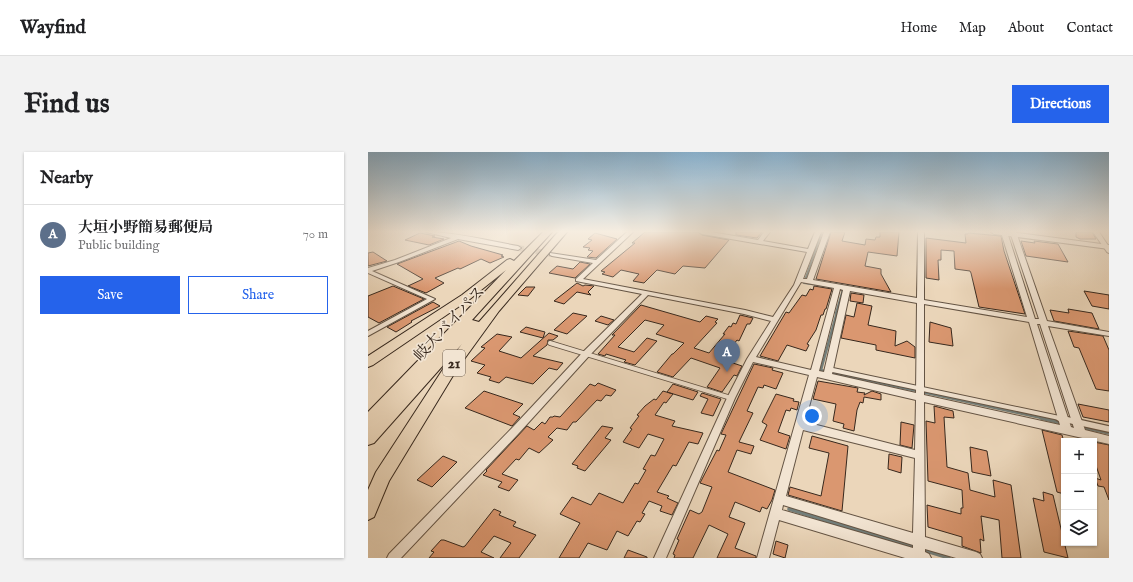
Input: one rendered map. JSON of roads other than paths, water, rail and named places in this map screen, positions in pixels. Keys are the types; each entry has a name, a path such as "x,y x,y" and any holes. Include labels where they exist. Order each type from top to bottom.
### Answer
{"highway":[{"path":"368,362 472,293 487,282 521,251"},
{"name":"岐大バイパス","path":"368,422 530,251"},
{"name":"岐大バイパス","path":"368,438 540,251"},
{"name":"21","path":"368,511 382,477 452,366 496,309 547,251"}],"street":[{"path":"368,271 423,251"},
{"path":"609,251 578,280 744,312 775,320"},
{"path":"660,558 731,398 751,359 799,280 810,251"},
{"path":"809,282 820,251"},
{"path":"776,513 921,557 919,541 921,251"},
{"path":"1011,251 1067,431"},
{"path":"1020,251 1081,434"},
{"path":"552,254 596,262"},
{"path":"368,271 432,299 368,334"},
{"path":"799,280 1109,334"},
{"path":"827,373 842,287"},
{"path":"763,558 813,374 842,287"},
{"path":"393,558 516,430 586,354 646,294"},
{"path":"751,359 813,374 827,373 920,393 1067,431 1109,440"},
{"path":"800,425 920,455"},
{"path":"779,499 976,558"}],"lane":[{"path":"550,343 731,398"},
{"path":"920,393 1109,429"}],"waterway":[{"path":"815,251 804,283 825,286"},
{"path":"836,313 843,289 840,289"},
{"path":"837,312 821,370 1046,419"},
{"path":"1041,418 1062,423"},
{"path":"1082,427 1109,433"},
{"path":"789,509 916,548"},
{"path":"923,550 949,558"}],"tunnel":[{"path":"535,251 552,254"}],"place":[{"name":"大垣小野簡易郵便局","path":"727,372"}]}
